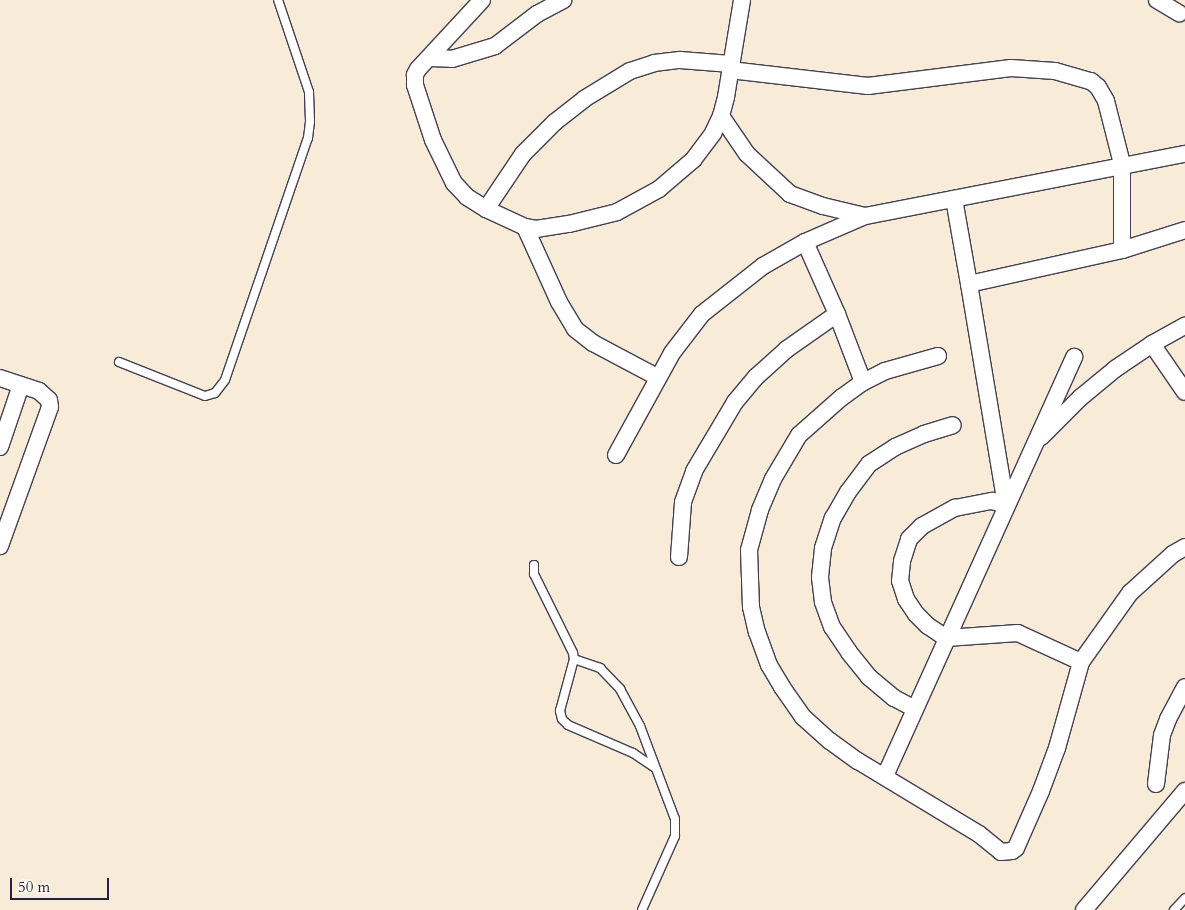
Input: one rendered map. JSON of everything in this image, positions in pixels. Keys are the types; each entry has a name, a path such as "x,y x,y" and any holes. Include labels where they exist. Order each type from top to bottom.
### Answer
{"street":[{"path":"482,0 416,72 414,81 433,140 454,183 467,197 486,209 525,227 548,227 600,217 647,197 693,160 714,133 721,116 742,0"},
{"path":"429,58 452,59 495,46 537,14 563,0"},
{"path":"1156,0 1179,13"},
{"path":"486,209 523,154 555,122 584,99 630,71 654,62 680,60 868,86 899,84 997,69 1055,72 1091,82 1098,87 1108,107 1122,164 1122,250"},
{"path":"721,116 746,154 790,194 814,203 865,216"},
{"path":"616,455 657,378 686,334 702,314 763,266 805,242 865,216 1122,164 1185,154"},
{"path":"954,199 1006,505"},
{"path":"525,227 556,295 575,329 593,343 657,378"},
{"path":"969,284 1122,250 1185,230"},
{"path":"805,242 837,314 863,382"},
{"path":"679,557 683,502 694,471 730,410 756,377 787,349 837,314"},
{"path":"1033,444 1080,398 1115,369 1152,344 1185,326"},
{"path":"1152,344 1185,392"},
{"path":"938,356 886,371 863,382 842,397 799,435 773,479 760,510 749,550 751,607 757,632 769,664 803,718 858,761 979,834 1001,852 1012,851 1016,848 1034,808 1057,748 1080,662 1130,593 1173,554 1185,547"},
{"path":"885,776 1033,444 1074,357"},
{"path":"0,378 45,396 49,400 50,406 0,546"},
{"path":"0,447 21,385"},
{"path":"915,709 894,698 869,677 832,627 823,602 820,577 823,548 833,518 848,492 869,464 894,447 924,434 953,425"},
{"path":"1006,505 992,501 955,508 922,526 909,539 902,561 900,581 906,599 928,626 946,638 1018,632 1080,662"},
{"path":"1156,784 1162,735 1168,719 1185,687"},
{"path":"1084,910 1185,791"}],"lane":[{"path":"119,362 205,396 215,393 225,380 308,138 310,121 309,92 278,0"},
{"path":"534,565 534,574 568,641 574,659 560,711 562,719 568,725 633,753 654,767"},
{"path":"574,659 600,668 620,689 640,726 654,767 676,819 674,836 642,910"},
{"path":"1174,910 1185,898"}]}
